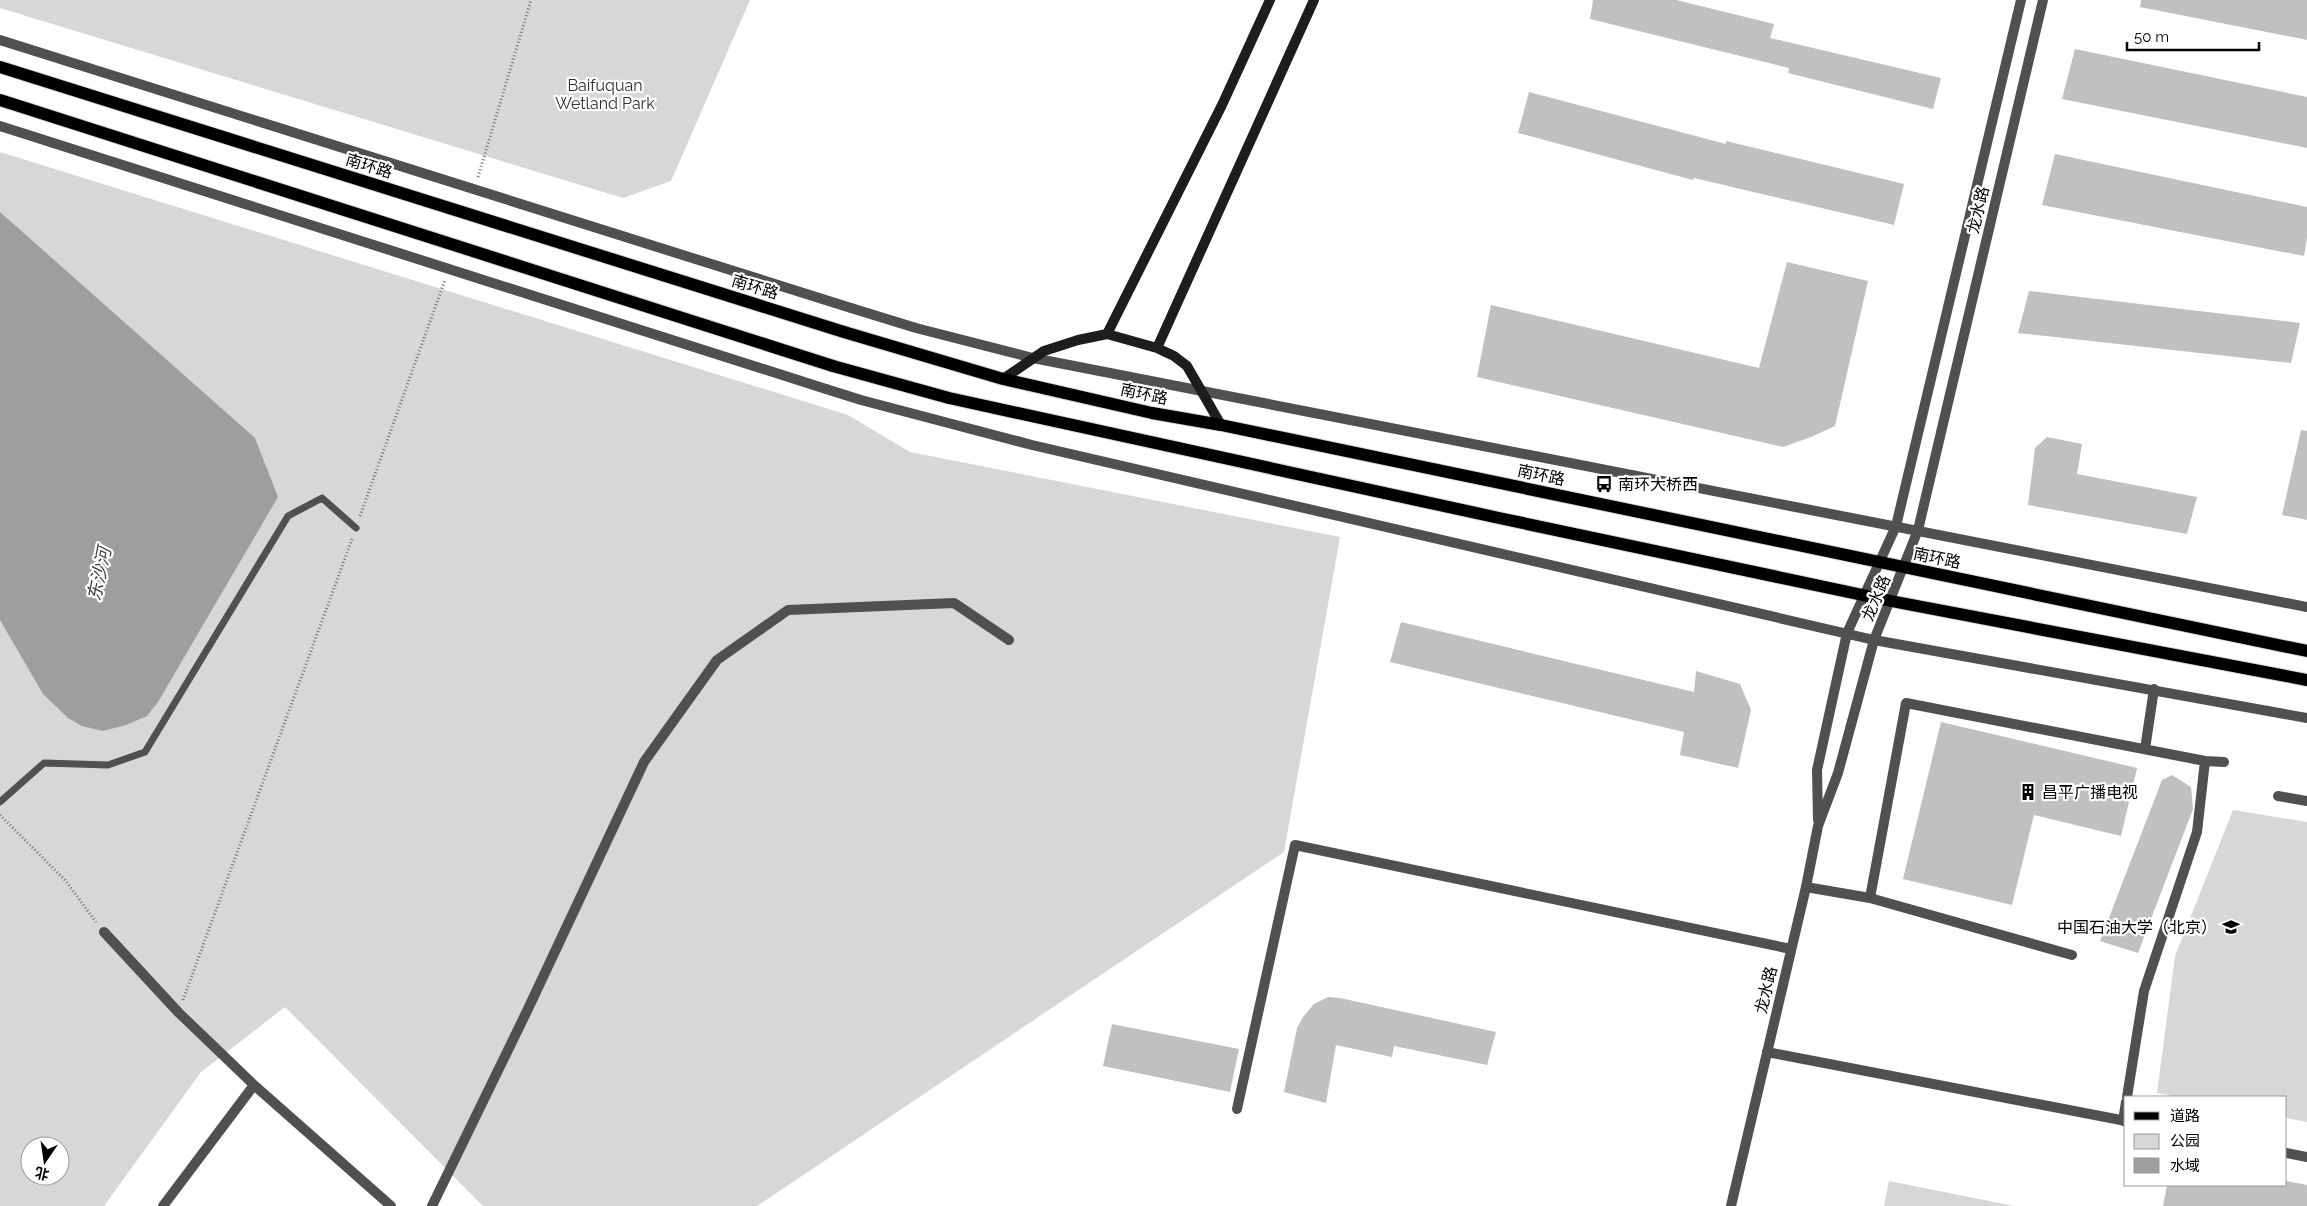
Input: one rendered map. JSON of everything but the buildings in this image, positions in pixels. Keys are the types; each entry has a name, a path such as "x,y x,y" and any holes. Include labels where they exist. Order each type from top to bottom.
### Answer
{"main road":[{"path":"1107,334 1222,105 1270,0"},
{"path":"1157,348 1314,0"},
{"name":"南环路","path":"0,67 844,332 1003,379 1152,413 1221,425 2307,651"},
{"path":"0,100 833,366 949,398 1864,596 2307,680"},
{"path":"1003,379 1044,351 1078,340 1107,334 1157,348 1174,356 1187,366 1221,425"}],"street":[{"name":"龙水路","path":"1818,826 1817,770 1847,633 1896,526 2021,0"},
{"name":"龙水路","path":"1731,1206 1792,949 1818,826 1838,773 1874,640 1905,568 1918,530 2043,0"},
{"path":"0,40 851,308 916,328 1033,358 1918,530 2307,608"},
{"path":"0,126 861,400 1032,445 1874,640 2307,718"},
{"path":"432,1206 527,1011 644,762 717,660 788,610 954,603 1009,640"},
{"path":"2145,749 2154,689"},
{"path":"1870,898 1906,703 2205,761 2224,762"},
{"path":"2126,1096 2144,991 2197,832 2205,761"},
{"path":"2278,796 2307,801"},
{"path":"1237,1110 1295,845 1792,949"},
{"path":"1806,887 1870,898 2072,955"},
{"path":"104,932 179,1013 254,1085 390,1206"},
{"path":"1767,1052 2124,1121"},
{"path":"163,1206 254,1085"},
{"path":"2287,1153 2307,1157"}],"lane":[{"path":"0,802 44,762 108,765 145,752 288,516 322,498 356,528"}],"path":[{"path":"477,180 531,0"},
{"path":"179,1013 447,272"},
{"path":"0,814 65,880 104,932"}],"green space":[{"name":"Baifuquan Wetland Park","path":"0,0 750,0 671,181 623,198 0,8"},
{"path":"0,152 848,415 910,452 1340,537 1284,852 757,1206 483,1206 285,1007 201,1072 104,1206 0,1206"},
{"name":"中国石油大学（北京）","path":"2233,810 2307,822 2307,1122 2287,1118 2287,1096 2173,1096 2157,1093 2175,956"},
{"path":"1889,1181 2014,1206 1884,1206"}],"water":[{"name":"东沙河","path":"0,212 255,438 278,497 158,702 147,716 126,725 103,731 82,726 68,718 43,694 0,620"}],"place":[{"name":"南环大桥西","path":"1604,484"},
{"name":"昌平广播电视","path":"2028,792"},
{"name":"中国石油大学（北京）","path":"2231,927"}]}
